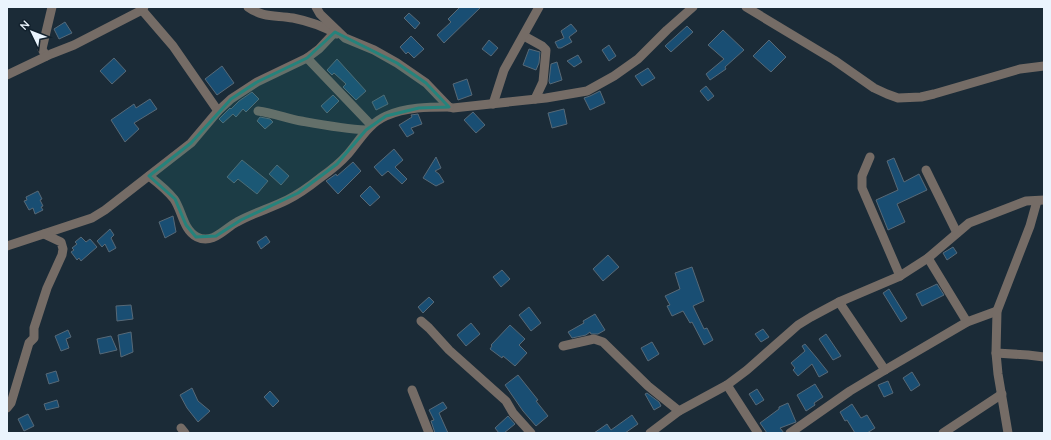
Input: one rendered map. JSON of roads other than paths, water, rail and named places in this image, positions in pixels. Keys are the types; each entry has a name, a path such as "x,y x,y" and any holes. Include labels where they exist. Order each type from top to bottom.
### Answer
{"street":[{"path":"46,56 42,49 52,7"},
{"path":"248,7 258,14 293,18 317,24 374,50 397,63 426,83 449,107"},
{"path":"316,7 320,14 345,38"},
{"path":"493,104 504,70 539,7"},
{"path":"149,176 165,188 174,199 186,225 191,232 196,237 210,239 241,220 288,199 309,186 345,157 369,128 386,116 401,111 419,108 493,104 587,92 614,76 638,59 693,7"},
{"path":"746,7 834,60 874,88 898,98 921,97 1020,69 1044,66"},
{"path":"761,7 764,17"},
{"path":"7,75 46,56 74,45 143,8 173,46 218,111"},
{"path":"7,246 92,218 105,210 191,143 218,111 231,99 252,85 307,58 322,46 335,32"},
{"path":"524,36 542,46 546,50 543,82 535,99"},
{"path":"307,58 369,128"},
{"path":"258,111 340,128 369,128"},
{"path":"870,157 862,176 862,188 900,276"},
{"path":"926,170 956,233"},
{"path":"650,433 679,411 727,385 747,370 798,325 839,302 900,276 928,258 969,223 1026,201 1041,200 996,311 996,353 998,374 1008,433"},
{"path":"7,408 10,403 29,343 34,338 34,328 48,288 62,255 63,249 60,242 44,234"},
{"path":"928,258 967,322"},
{"path":"839,302 885,370"},
{"path":"790,433 885,370 967,322 996,311"},
{"path":"421,321 449,350 506,401 513,413 531,433"},
{"path":"563,346 594,339 603,342 648,386 679,411"},
{"path":"996,353 1044,357"},
{"path":"727,385 758,433"},
{"path":"412,390 429,433"},
{"path":"943,433 1002,394"}]}
